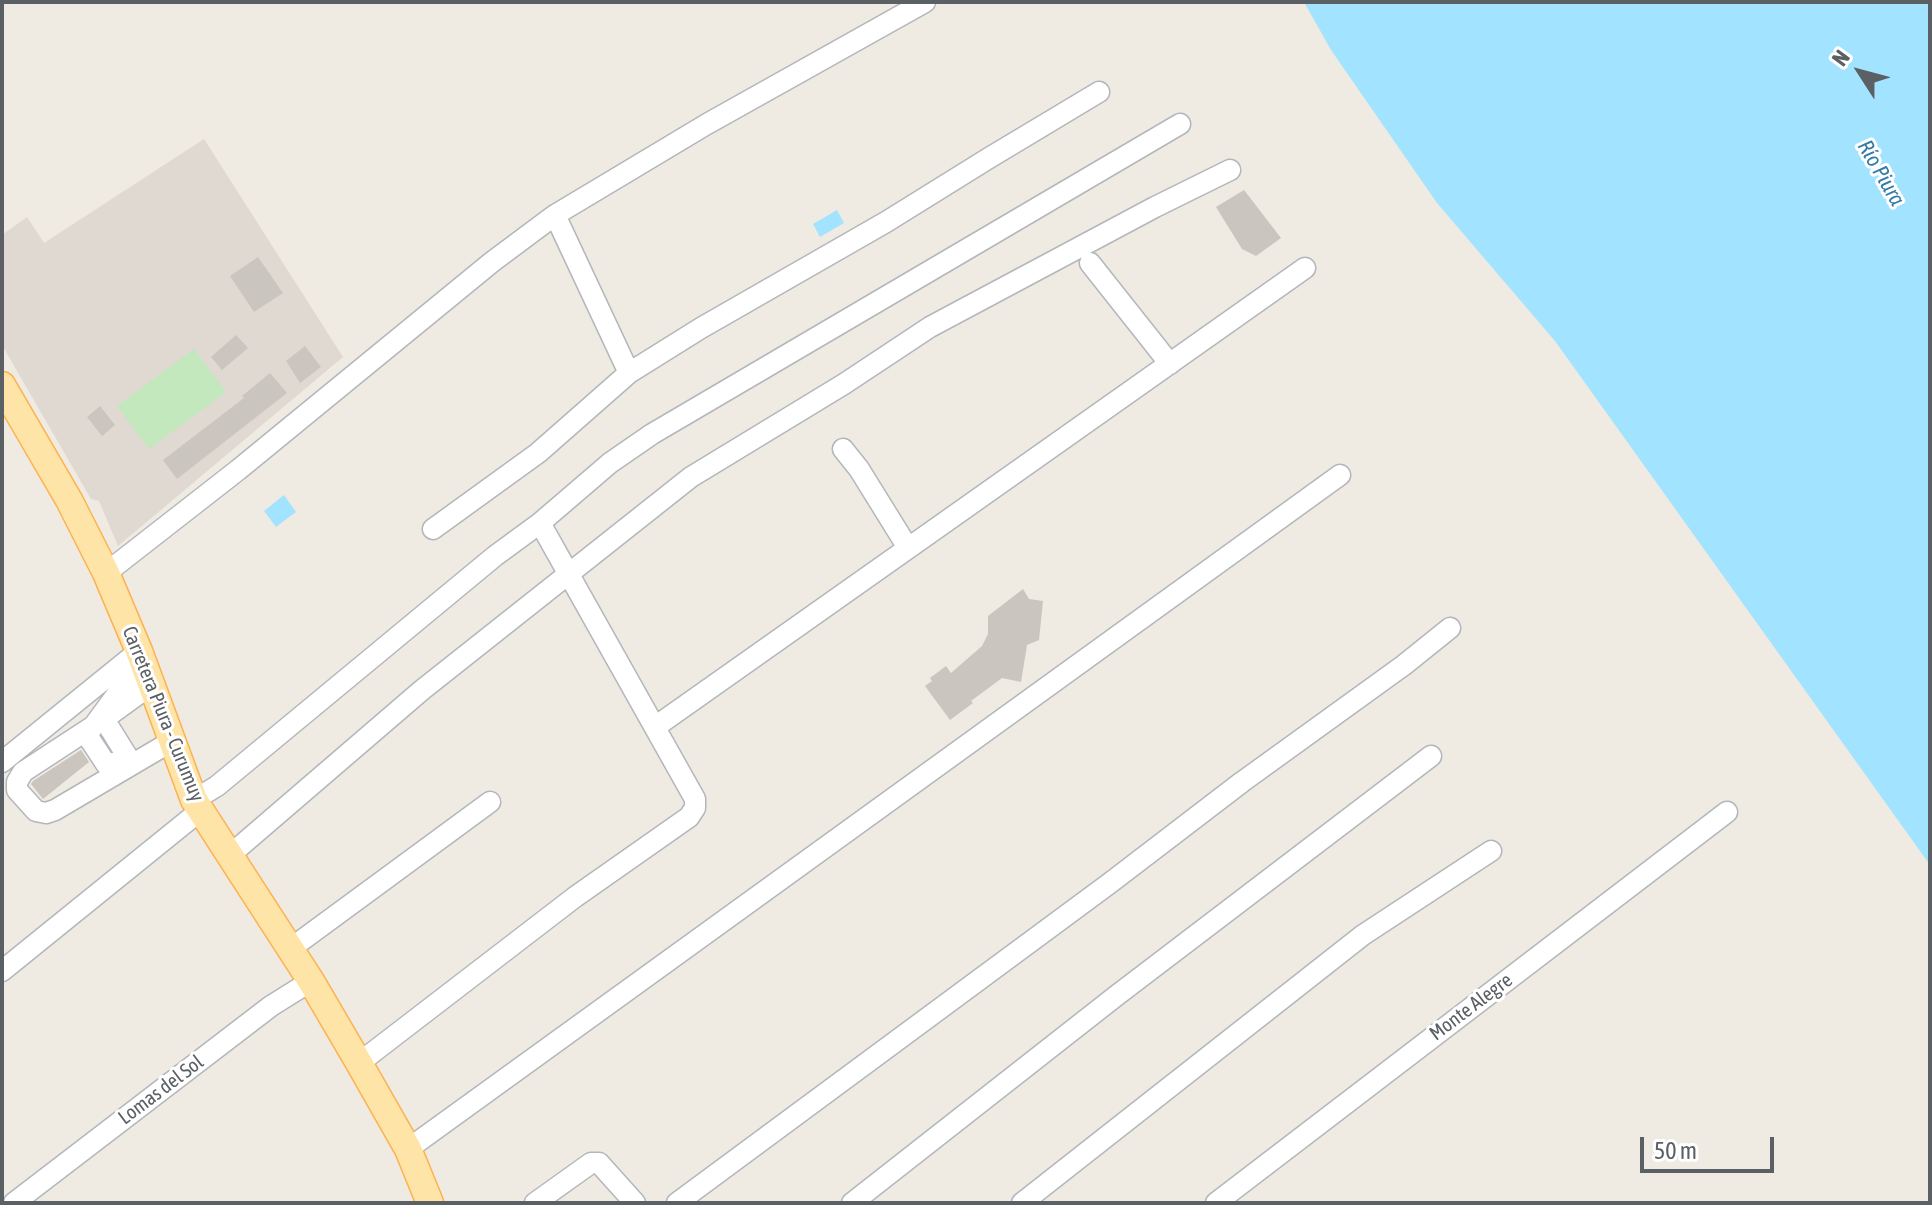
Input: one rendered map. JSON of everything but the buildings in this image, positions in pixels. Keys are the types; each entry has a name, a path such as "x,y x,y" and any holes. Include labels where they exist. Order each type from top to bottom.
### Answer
{"main road":[{"name":"Carretera Piura - Curumuy","path":"2,385 69,500 106,573 198,805 311,981 359,1063 408,1149 430,1203"}],"street":[{"path":"106,573 238,470 492,262 555,215 707,124 925,2"},
{"path":"433,529 538,453 629,373 1099,92"},
{"path":"2,971 217,786 610,463 652,434 1180,124"},
{"path":"230,855 422,690 691,477 844,384 930,327 1230,170"},
{"path":"555,215 629,373"},
{"path":"1090,263 1170,364"},
{"path":"655,727 1305,268"},
{"path":"843,449 908,548"},
{"path":"408,1149 1340,475"},
{"path":"359,1063 575,897 689,817 695,808 695,799 540,523"},
{"path":"677,1203 1450,628"},
{"path":"99,722 140,656"},
{"path":"2,762 140,656"},
{"path":"151,685 23,772 17,782 17,790 36,811 46,813 134,762 175,748"},
{"path":"99,722 134,762"},
{"path":"852,1203 1116,996 1431,756"},
{"path":"290,949 490,802"},
{"name":"Monte Alegre","path":"1216,1203 1727,812"},
{"path":"1022,1203 1363,935 1491,851"},
{"name":"Lomas del Sol","path":"14,1203 271,1006 311,981"},
{"path":"535,1203 591,1163 599,1163 635,1203"}],"shaded area":[{"path":"204,139 343,357 118,546 99,501 91,499 2,345 2,235 27,217 44,243"}],"green space":[{"path":"194,349 226,392 149,449 117,406"}],"water":[{"name":"Río Piura","path":"1304,2 1930,2 1930,865 1555,341 1437,203 1331,50"},
{"path":"837,210 844,223 820,237 813,224"},
{"path":"284,495 296,512 276,527 264,511"}]}
